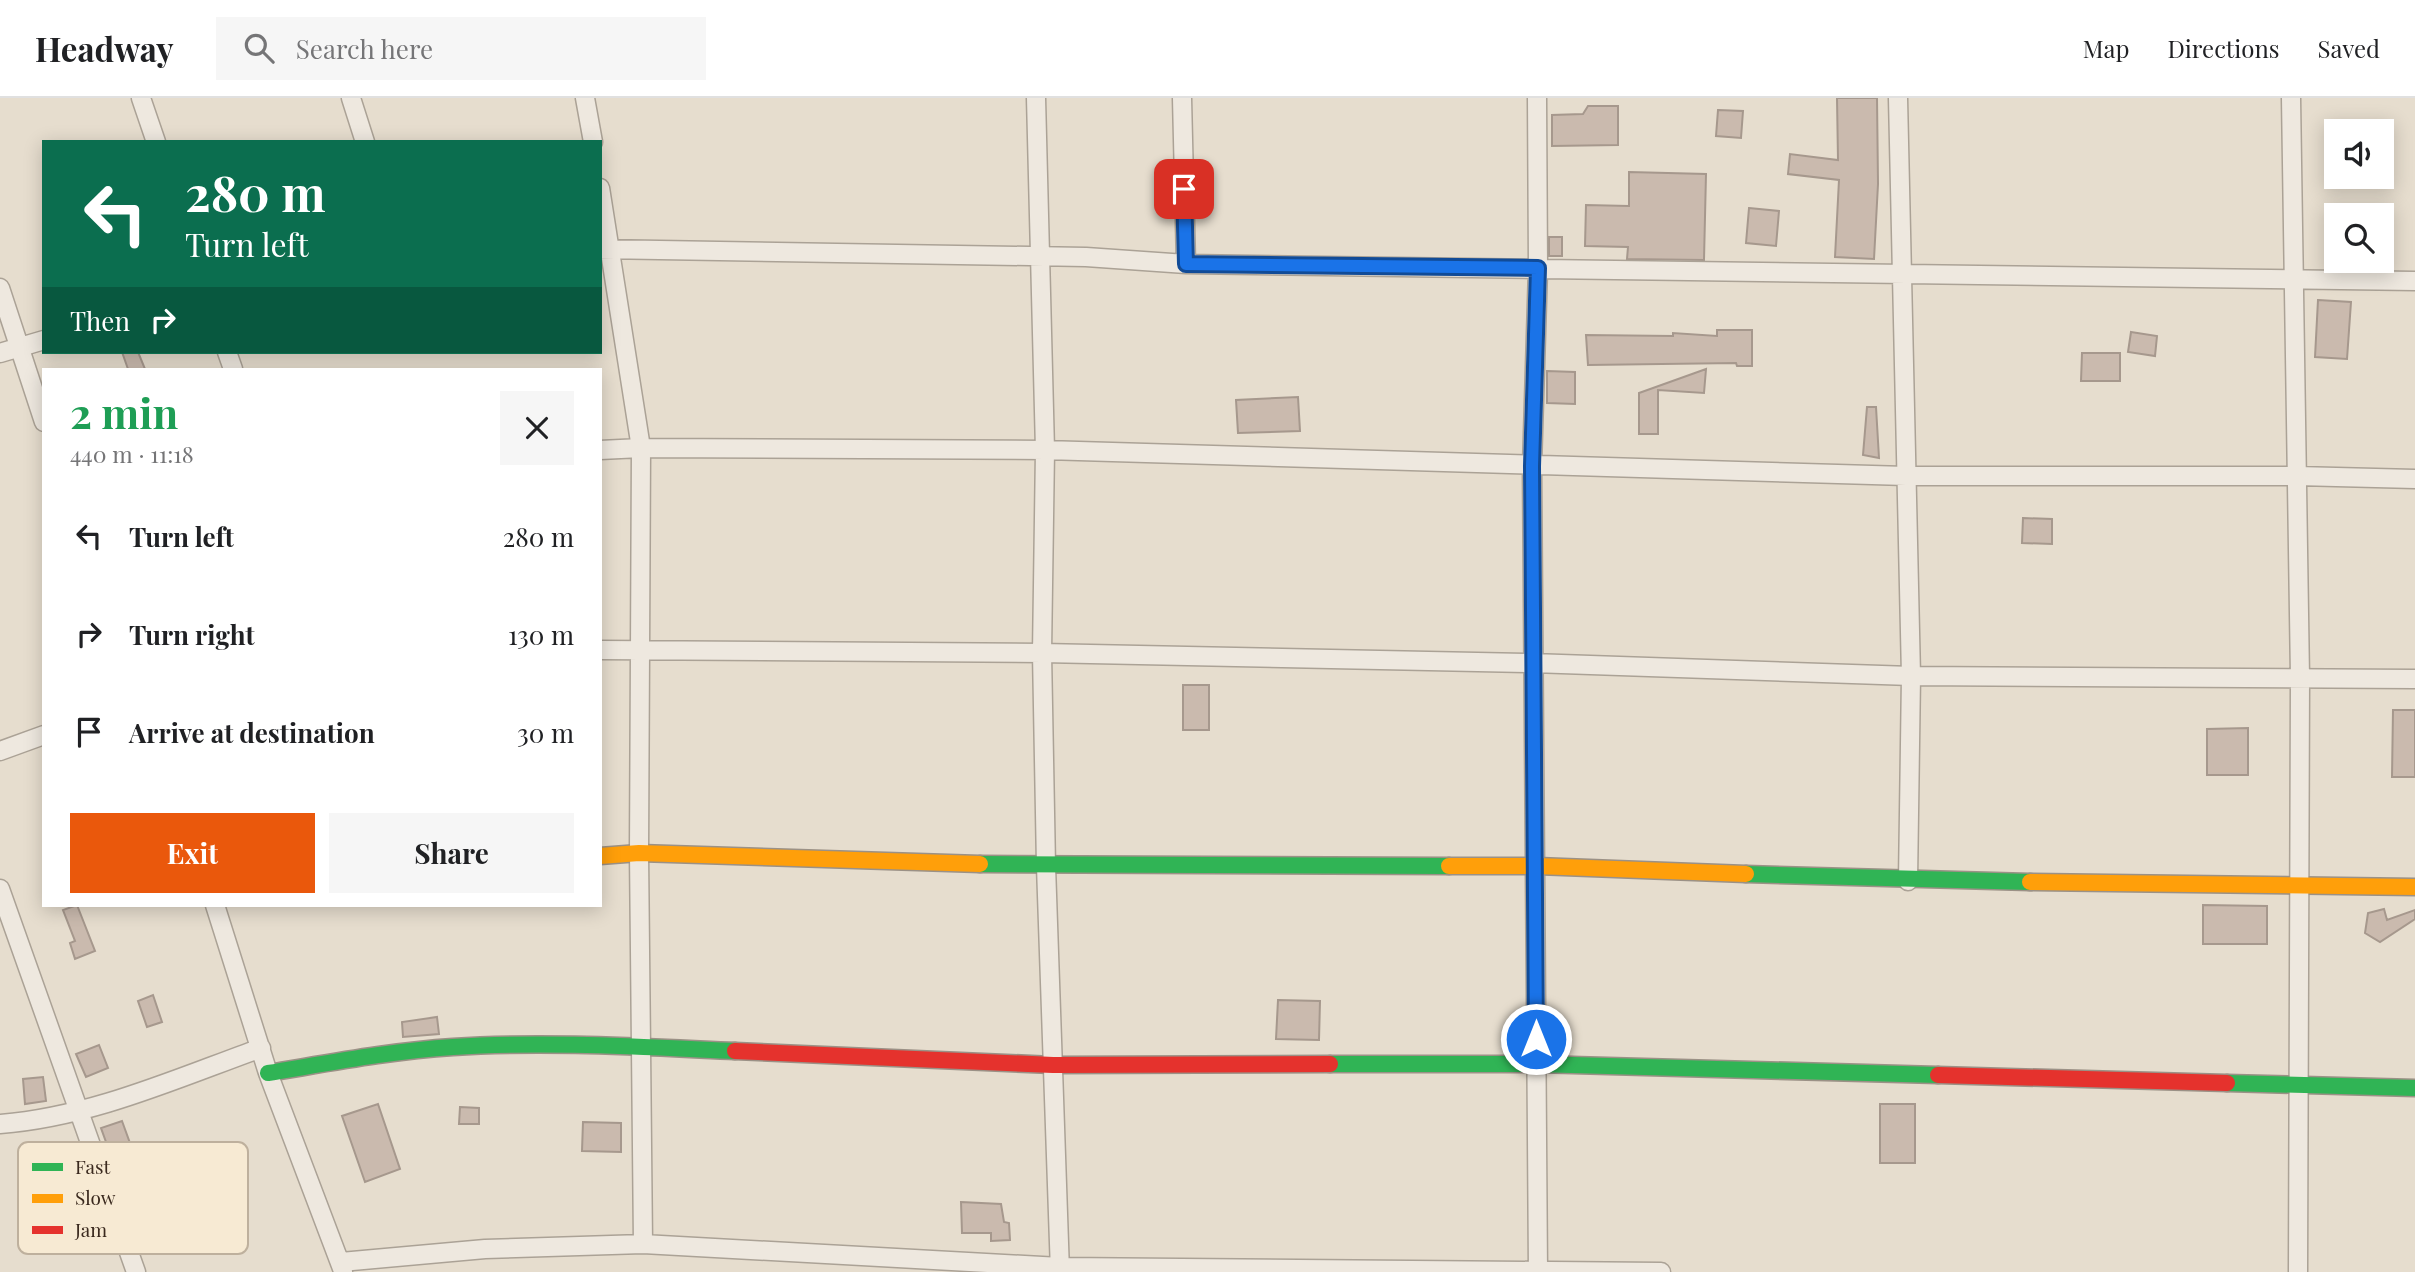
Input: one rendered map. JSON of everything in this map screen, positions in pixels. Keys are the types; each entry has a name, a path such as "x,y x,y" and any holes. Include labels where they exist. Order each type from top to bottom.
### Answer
{"street":[{"path":"141,98 155,140"},
{"path":"351,98 364,140"},
{"path":"585,98 593,140"},
{"path":"1036,98 1045,450 1042,653 1046,866 1060,1269"},
{"path":"1182,98 1186,264"},
{"path":"1537,98 1538,268 1532,466 1532,663 1537,866 1538,1271"},
{"path":"1898,98 1911,676 1908,881"},
{"path":"2291,98 2296,279 2300,678 2298,1272"},
{"path":"602,212 605,249 641,448 639,853 643,1244"},
{"path":"605,249 1041,257 1186,264 2415,281"},
{"path":"0,288 42,415"},
{"path":"0,352 42,341"},
{"path":"602,450 1045,450 1906,476 2297,476 2415,479"},
{"path":"602,649 1042,653 1532,663 1911,676 2415,679"},
{"path":"0,751 42,736"},
{"path":"602,856 639,853 1046,866 1537,866 1908,881 2298,888 2415,887"},
{"path":"0,889 90,1142"},
{"path":"216,907 268,1073 342,1267 485,1249 643,1244 1060,1269 1661,1272"},
{"path":"268,1073 401,1052 455,1047 641,1047 1053,1065 1536,1064 2415,1088"},
{"path":"0,1124 38,1121 80,1112 261,1048"},
{"path":"130,1254 136,1272"}],"building":[{"path":"1837,98 1877,98 1878,184 1874,259 1835,257 1839,180 1788,174 1790,154 1838,160"},
{"path":"1588,106 1618,106 1618,145 1552,146 1552,115 1583,114"},
{"path":"1718,110 1743,111 1741,138 1716,136"},
{"path":"1629,172 1706,174 1704,260 1627,259 1628,247 1585,246 1586,205 1629,206"},
{"path":"1749,208 1779,211 1776,246 1746,243"},
{"path":"1549,237 1562,237 1562,256 1549,256"},
{"path":"2318,300 2351,302 2347,359 2315,357"},
{"path":"1717,330 1752,330 1752,366 1737,366 1736,363 1588,365 1586,335 1673,336 1673,333 1717,336"},
{"path":"2131,332 2157,336 2155,356 2128,352"},
{"path":"2082,353 2120,353 2120,381 2081,381"},
{"path":"123,354 139,354 145,368 128,368"},
{"path":"1706,369 1704,393 1658,390 1658,434 1639,434 1639,393"},
{"path":"1547,371 1575,372 1575,404 1547,403"},
{"path":"1298,397 1300,431 1238,433 1236,400"},
{"path":"1867,407 1876,407 1879,458 1863,455"},
{"path":"2023,518 2052,519 2052,544 2022,543"},
{"path":"1183,685 1209,685 1209,730 1183,730"},
{"path":"2393,710 2415,710 2415,777 2392,777"},
{"path":"2248,728 2248,775 2207,775 2207,729"},
{"path":"2203,905 2267,906 2267,944 2203,944"},
{"path":"78,907 95,951 75,959 70,943 75,941 63,910"},
{"path":"2384,909 2387,920 2415,910 2415,919 2380,942 2365,933 2368,913"},
{"path":"153,995 162,1022 147,1027 138,1001"},
{"path":"1278,1000 1320,1001 1319,1040 1276,1039"},
{"path":"437,1017 439,1034 403,1037 402,1022"},
{"path":"99,1045 108,1068 86,1077 76,1054"},
{"path":"43,1077 46,1101 25,1104 23,1079"},
{"path":"378,1104 400,1169 365,1182 342,1116"},
{"path":"1880,1104 1915,1104 1915,1163 1880,1163"},
{"path":"460,1107 479,1108 479,1124 459,1124"},
{"path":"122,1121 130,1142 106,1142 101,1128"},
{"path":"583,1122 621,1123 621,1152 582,1151"},
{"path":"961,1202 1001,1204 1004,1222 1009,1223 1010,1240 991,1241 991,1233 962,1233"}],"traffic: fast":[{"path":"980,864 1449,866"},
{"path":"1746,874 2030,882"},
{"path":"268,1073 407,1051 487,1045 594,1045 735,1051"},
{"path":"1330,1064 1536,1064 1938,1075"},
{"path":"2227,1083 2415,1088"}],"traffic: slow":[{"path":"602,856 639,853 980,864"},
{"path":"1449,866 1537,866 1746,874"},
{"path":"2030,882 2415,887"}],"traffic: jam":[{"path":"735,1051 1053,1065 1330,1064"},
{"path":"1938,1075 2227,1083"}],"route":[{"path":"1184,189 1186,264 1538,268 1532,466 1532,663 1537,866 1536,1039"}]}
